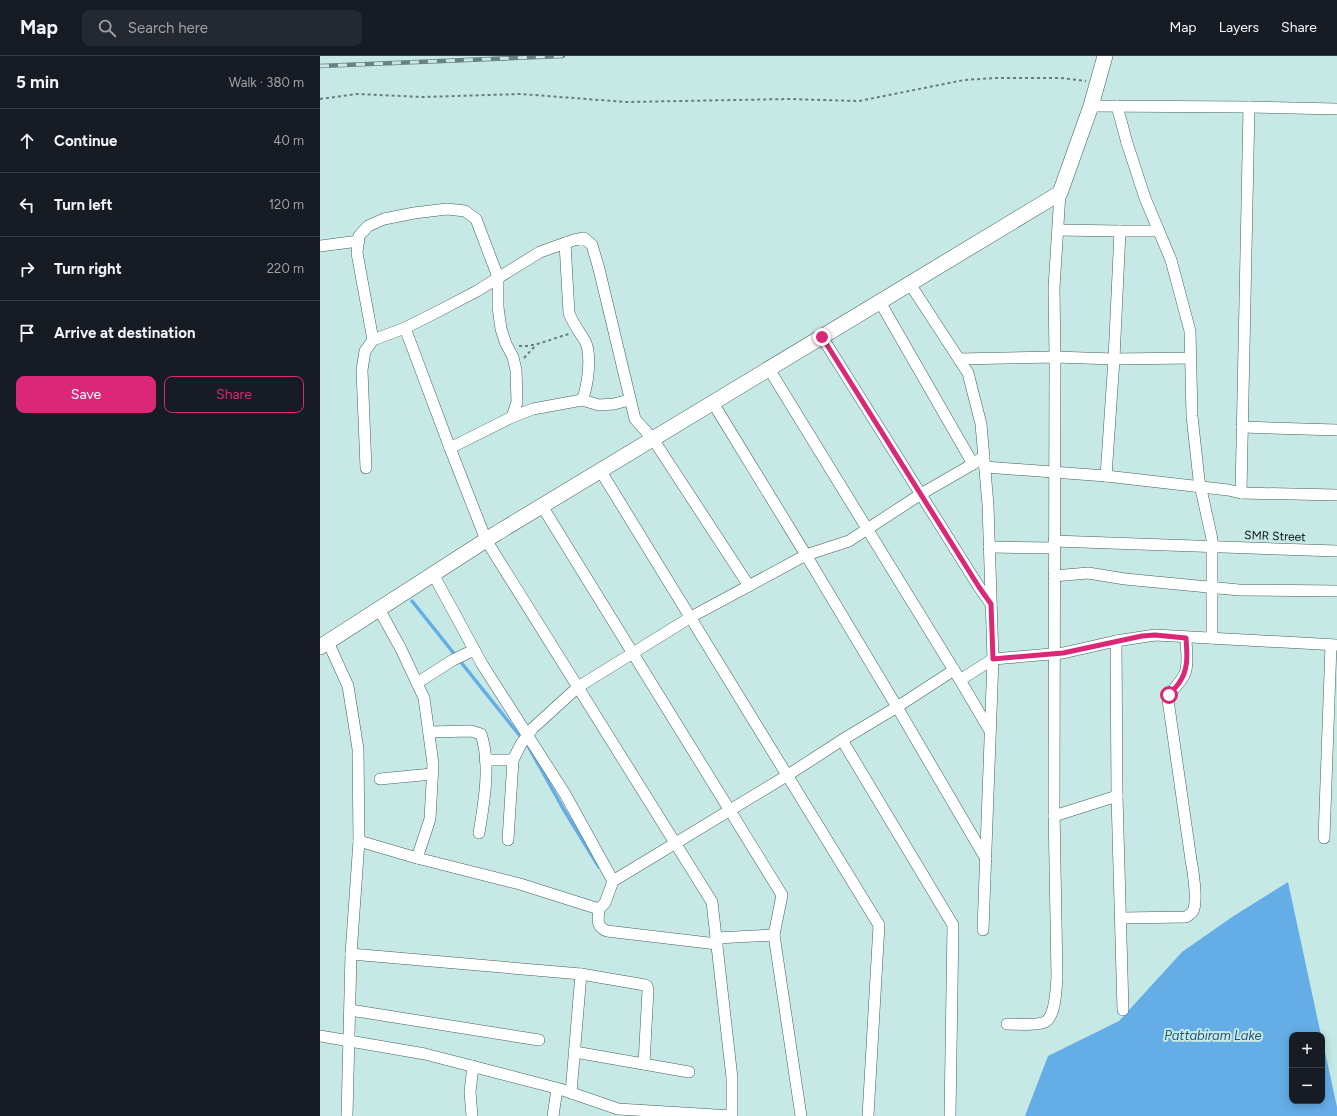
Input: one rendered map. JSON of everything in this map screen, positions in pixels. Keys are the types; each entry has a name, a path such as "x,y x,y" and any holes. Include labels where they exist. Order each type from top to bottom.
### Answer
{"main road":[{"path":"324,645 486,540 600,470 1060,194 1091,106 1105,56"}],"street":[{"path":"1091,106 1337,109"},
{"path":"1117,106 1127,143 1146,198 1171,260 1190,332 1192,416 1200,487 1213,547 1212,638"},
{"path":"1241,493 1249,107"},
{"path":"1007,1024 1037,1024 1046,1021 1052,1014 1057,977 1054,816 1054,288 1060,194"},
{"path":"372,340 357,253 359,236 368,226 384,219 414,213 447,209 465,211 476,219 498,277 500,330 513,356 515,366 517,402 512,417"},
{"path":"1058,230 1120,232 1159,231"},
{"path":"1106,476 1114,359 1120,232"},
{"path":"366,468 362,370 365,351 372,340 405,328 477,291 540,252 584,238 592,245 599,268 629,400 635,419 652,439 749,586"},
{"path":"320,246 359,241"},
{"path":"565,244 569,313 572,322 585,342 588,356 586,390 582,400"},
{"path":"910,284 968,373 981,424 988,505 993,659 983,930"},
{"path":"880,302 973,464"},
{"path":"320,1036 425,1054 473,1066 571,1093 613,1112 618,1109 663,1114 732,1116 732,1078 712,902 486,540 405,328"},
{"path":"822,337 991,604"},
{"path":"959,360 1055,357 1114,359 1191,358"},
{"path":"769,369 990,731"},
{"path":"450,448 512,417 533,409 582,400 599,405 614,404 629,400"},
{"path":"713,403 806,555 986,859"},
{"path":"1242,427 1337,430"},
{"path":"508,840 513,760 527,735 578,687 691,617 806,555 849,540 984,456"},
{"path":"985,467 1106,476 1228,490 1241,493 1337,494"},
{"path":"600,470 879,925 868,1116"},
{"path":"542,506 782,895 774,935 801,1116"},
{"name":"SMR Street","path":"989,547 1054,545 1213,547 1337,551"},
{"path":"1054,576 1088,573 1125,579 1239,590 1337,591"},
{"path":"433,574 469,652 527,735 565,794 613,881"},
{"path":"379,609 424,698 433,764 430,819 417,858"},
{"path":"960,680 993,659 1063,653 1116,641 1155,635 1186,638 1212,638 1334,645 1324,838"},
{"path":"1121,918 1186,917 1194,908 1194,886 1191,860 1168,700 1172,690 1185,674 1187,664 1186,638"},
{"path":"1116,641 1117,796 1123,1010"},
{"path":"324,645 348,686 358,749 359,841 351,954 347,1116"},
{"path":"417,682 469,652"},
{"path":"774,935 717,941 607,931 601,929 598,925 598,910 605,903 613,881 788,775 954,670"},
{"path":"429,732 477,732 481,734 485,760 485,799 479,834"},
{"path":"842,740 953,925 950,1116"},
{"path":"485,760 513,760"},
{"path":"380,778 432,774"},
{"path":"1054,816 1117,796"},
{"path":"359,841 417,858 520,884 598,910"},
{"path":"351,954 581,974 647,986 644,1064"},
{"path":"571,1093 581,974"},
{"path":"350,1010 539,1040"},
{"path":"574,1052 689,1072"},
{"path":"472,1116 470,1092 473,1066"},
{"path":"553,1116 558,1089"}],"path":[{"path":"320,99 357,94 423,97 521,94 626,102 789,98 859,102 964,80 988,78 1061,78 1097,83"},
{"path":"506,344 522,346 537,344 555,337 579,333"},
{"path":"515,366 528,356 537,344"}],"water":[{"name":"Pattabiram Lake","path":"1288,882 1320,1032 1289,1032 1289,1104 1325,1104 1325,1052 1337,1107 1337,1116 1025,1116 1048,1056 1119,1021 1182,952 1232,917"}],"waterway":[{"path":"412,601 520,736"},
{"path":"527,744 564,810 599,867"}],"railway":[{"path":"320,66 563,56"}],"route":[{"path":"822,337 991,604 993,659 1063,653 1142,636 1155,635 1186,638 1187,664 1185,674 1169,695"}]}
